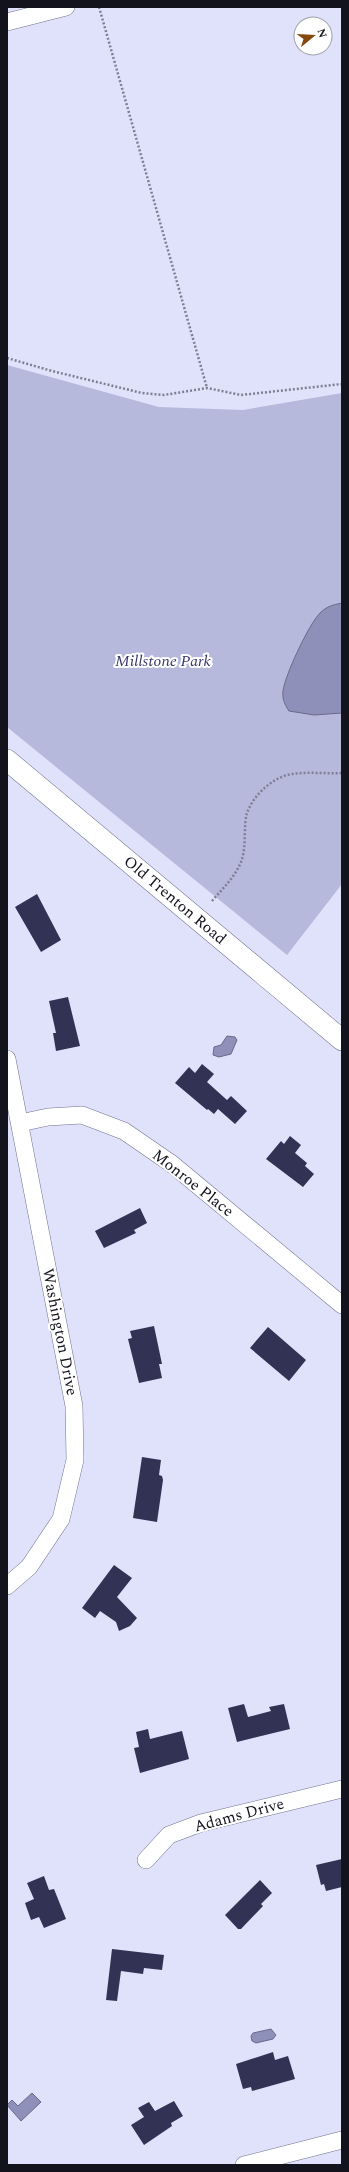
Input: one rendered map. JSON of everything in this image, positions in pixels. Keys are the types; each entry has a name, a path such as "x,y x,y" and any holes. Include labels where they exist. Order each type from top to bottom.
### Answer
{"main road":[{"name":"Old Trenton Road","path":"7,760 342,1040"}],"street":[{"path":"7,22 66,7"},
{"name":"Washington Drive","path":"7,1060 74,1406 75,1460 61,1519 29,1567 7,1586"},
{"name":"Monroe Place","path":"20,1123 48,1117 82,1115 124,1131 172,1164 342,1305"},
{"name":"Adams Drive","path":"146,1860 169,1835 201,1823 342,1789"},
{"path":"244,2165 342,2140"}],"path":[{"path":"99,7 207,388"},
{"path":"7,358 66,375 142,393 164,395 207,388 241,395 342,384"},
{"path":"212,901 231,879 241,861 246,832 246,814 256,796 272,782 287,775 310,772 342,773"}],"green space":[{"name":"Millstone Park","path":"7,365 159,407 243,410 342,393 342,884 287,955 7,727"}],"shaded area":[{"path":"342,603 342,713 314,715 289,711 284,702 283,691 298,650 315,619 320,613 328,607"},
{"path":"227,1036 235,1037 237,1040 231,1054 219,1057 213,1055 214,1047 221,1045"},
{"path":"271,2029 276,2035 273,2039 256,2043 252,2041 251,2036 253,2033"},
{"path":"32,2093 41,2102 21,2121 7,2105 12,2100 18,2106"}],"building":[{"path":"37,894 61,940 41,952 15,907"},
{"path":"68,997 80,1046 56,1051 53,1033 56,1033 49,1001"},
{"path":"202,1064 214,1074 207,1082 227,1100 231,1096 247,1111 235,1124 218,1109 214,1114 208,1109 207,1110 175,1083 189,1067 195,1073"},
{"path":"290,1136 301,1145 295,1153 307,1163 305,1166 314,1174 303,1187 266,1159 281,1141 284,1144"},
{"path":"140,1208 147,1223 134,1230 136,1233 104,1248 95,1231"},
{"path":"154,1326 162,1364 159,1364 162,1378 139,1383 128,1339 132,1338 130,1331"},
{"path":"268,1327 306,1360 289,1381 250,1348"},
{"path":"142,1457 161,1460 159,1475 162,1476 163,1480 157,1522 133,1518"},
{"path":"114,1565 132,1578 117,1597 137,1618 130,1626 119,1631 116,1622 100,1611 95,1618 82,1608"},
{"path":"244,1704 248,1717 271,1711 269,1707 284,1704 290,1729 237,1742 228,1708"},
{"path":"148,1729 150,1739 182,1731 189,1759 140,1773 134,1748 139,1747 136,1732"},
{"path":"342,1859 342,1887 326,1891 324,1884 321,1885 316,1865"},
{"path":"44,1876 49,1890 54,1889 66,1919 44,1928 39,1917 31,1920 25,1903 34,1899 27,1883"},
{"path":"260,1880 272,1893 261,1904 263,1906 241,1929 238,1929 225,1915"},
{"path":"112,1949 164,1955 162,1970 144,1968 143,1974 121,1971 117,2001 106,2000"},
{"path":"273,2052 275,2060 288,2056 295,2079 252,2091 251,2087 243,2089 236,2064"},
{"path":"174,2101 183,2116 171,2123 172,2126 144,2145 131,2125 144,2117 138,2108 149,2102 155,2111"}]}
